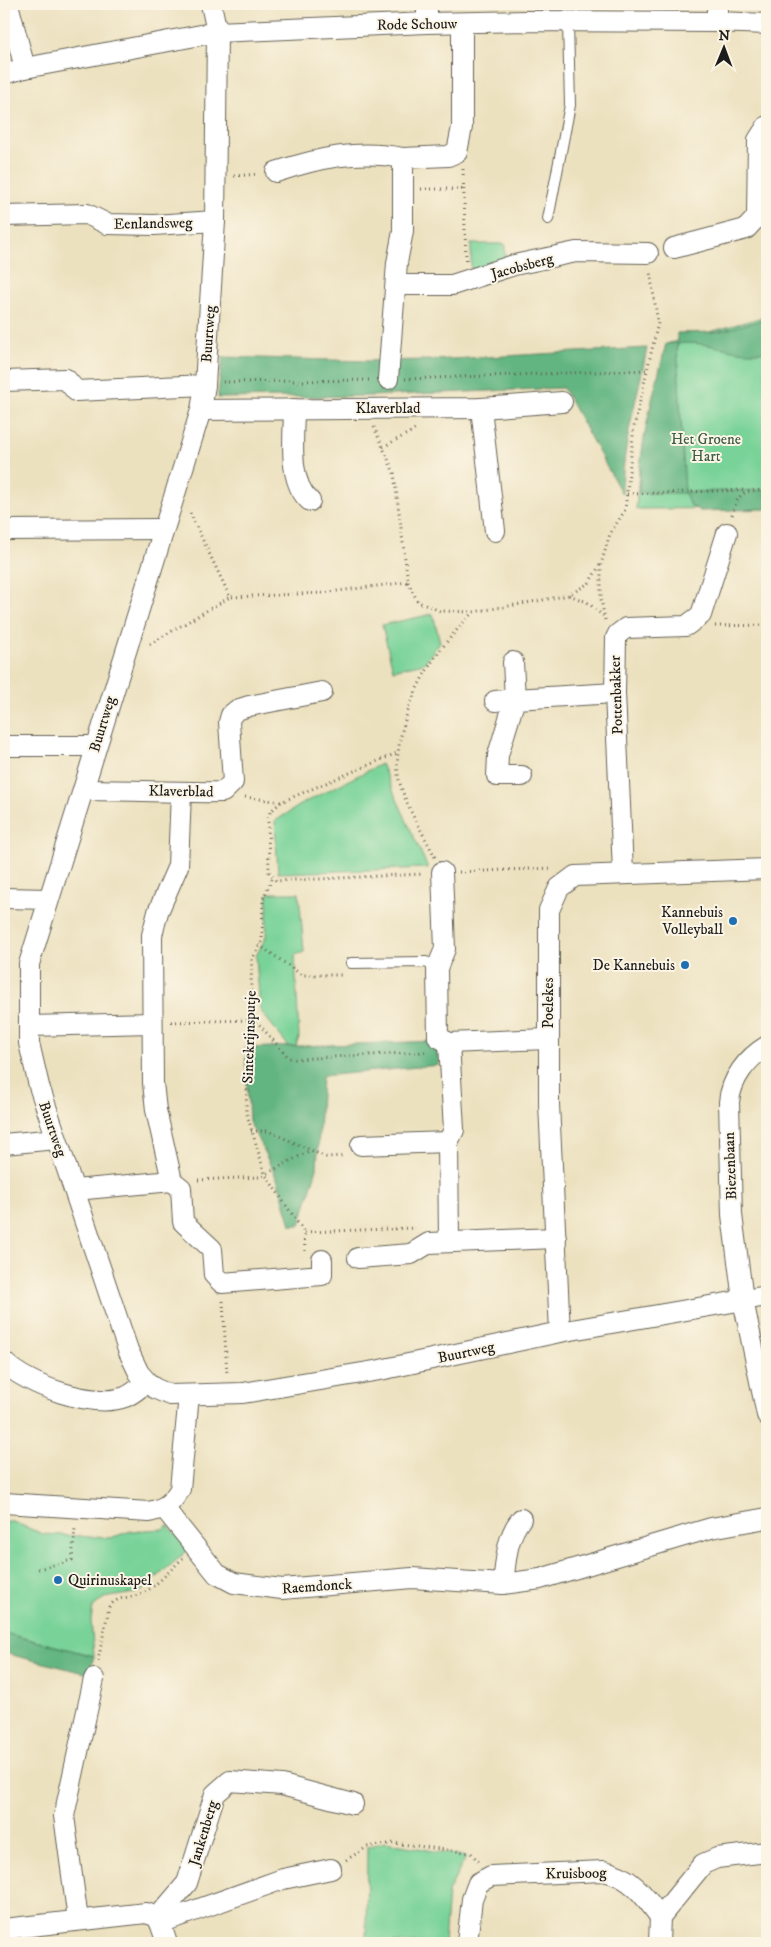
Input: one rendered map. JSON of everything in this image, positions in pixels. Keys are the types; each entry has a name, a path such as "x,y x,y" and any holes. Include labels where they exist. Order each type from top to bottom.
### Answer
{"street":[{"path":"8,4 25,68"},
{"name":"Buurtweg","path":"210,4 217,32 215,221 205,385 201,410 95,746 29,964 30,1043 39,1086 128,1350 139,1372 147,1382 154,1388 170,1395 243,1394 380,1370 560,1332 767,1296"},
{"name":"Rode Schouw","path":"217,32 427,13 462,23 568,22 717,13 767,24"},
{"path":"276,172 330,156 378,153 403,158 448,156 457,152 462,127 462,23"},
{"path":"4,74 25,68 217,32"},
{"path":"674,248 746,229 762,217 758,140 767,126"},
{"path":"388,379 397,263 403,231 403,158"},
{"name":"Eenlandsweg","path":"4,216 87,214 107,224 154,225 215,221"},
{"name":"Jacobsberg","path":"396,285 452,285 514,265 576,252 648,253"},
{"path":"4,381 66,379 76,390 205,385"},
{"name":"Klaverblad","path":"201,410 481,408 562,402"},
{"path":"481,408 495,531"},
{"path":"294,409 296,478 300,489 310,501"},
{"path":"4,530 163,529"},
{"path":"686,626 701,615 727,533"},
{"name":"Pottenbakker","path":"623,872 614,646 618,634 631,627 686,626"},
{"path":"513,662 515,699 498,755 497,776 522,776"},
{"name":"Klaverblad","path":"83,790 158,790 181,793 223,792 233,782 229,722 237,710 322,692"},
{"path":"495,701 615,693"},
{"path":"4,746 95,746"},
{"path":"181,793 178,866 158,912 152,935 152,1023 153,1083 156,1110 172,1181 181,1188 183,1222 212,1249 214,1275 222,1283 322,1275 322,1260"},
{"path":"575,876 623,872 767,869"},
{"path":"442,872 445,949 437,968 436,1030 438,1036 449,1043 548,1039"},
{"name":"Poelekes","path":"560,1332 548,1039 549,910 559,888 575,876"},
{"path":"4,898 48,899"},
{"path":"29,1026 152,1023"},
{"path":"449,1043 454,1130 448,1142 449,1234"},
{"name":"Biezenbaan","path":"767,1046 760,1050 738,1073 729,1096 732,1215 743,1300 767,1415"},
{"path":"4,1144 56,1139"},
{"path":"361,1145 448,1142"},
{"path":"74,1190 172,1181"},
{"path":"358,1258 411,1254 429,1242 449,1234 556,1238"},
{"path":"4,1362 27,1378 52,1390 94,1400 109,1401 126,1397 147,1382"},
{"path":"4,1503 149,1512 165,1509 173,1501 180,1489 189,1395"},
{"name":"Raemdonck","path":"165,1509 194,1548 217,1574 234,1583 282,1589 412,1578 503,1584 540,1579 711,1528 767,1518"},
{"path":"503,1584 508,1543 513,1529 521,1519"},
{"path":"78,1920 64,1816 94,1679"},
{"name":"Jankenberg","path":"159,1920 187,1883 215,1794 230,1781 282,1785 353,1804"},
{"path":"659,1943 660,1917 703,1864 717,1858 767,1852"},
{"path":"159,1920 283,1879 331,1870"},
{"name":"Kruisboog","path":"491,1876 603,1871 614,1873 626,1878 638,1889 660,1917"},
{"path":"468,1943 472,1900 478,1883 491,1876"},
{"path":"4,1930 146,1912 159,1920 167,1943"}],"lane":[{"path":"548,219 570,106 568,22"},
{"path":"351,963 426,962 437,968"}],"path":[{"path":"457,152 462,163 464,189 466,281"},
{"path":"216,175 276,172"},
{"path":"403,189 464,189"},
{"path":"367,408 394,473 408,582 418,602 440,611 473,612 569,595 588,583 601,564 610,534 625,510 634,428 658,323 648,253"},
{"path":"205,385 219,382 477,378 647,370"},
{"path":"727,533 739,496 746,490"},
{"path":"627,494 767,490"},
{"path":"192,503 190,513 230,597"},
{"path":"601,564 603,616"},
{"path":"150,644 230,597 322,594 408,582"},
{"path":"569,595 587,602 603,616 613,632 618,634"},
{"path":"442,872 400,781 398,753 408,715 426,671 447,640 473,612"},
{"path":"686,626 767,625"},
{"path":"398,753 280,802 270,812 268,819 269,872 272,879 279,883 442,872 553,868 575,876"},
{"path":"223,792 241,797 271,799 280,802"},
{"name":"Sintekrijnsputje","path":"272,879 263,899 263,932 260,945 252,958 246,1111 265,1174 304,1232"},
{"path":"260,945 302,975 344,975 351,963"},
{"path":"152,1023 251,1020 257,1022 289,1058 295,1059 428,1051 449,1043"},
{"path":"251,1131 268,1130 326,1157 357,1156 361,1145"},
{"path":"172,1181 260,1177 311,1150"},
{"path":"306,1276 304,1232 449,1234"},
{"path":"222,1283 228,1394"},
{"path":"38,1569 72,1560 75,1528"},
{"path":"94,1679 109,1607 112,1603 117,1599 148,1590 194,1548"},
{"path":"331,1870 367,1847 394,1843 471,1852 491,1876"}],"green space":[{"path":"471,244 505,244 505,259 471,270"},
{"name":"Het Groene Hart","path":"767,316 767,508 636,509 639,471 666,344"},
{"path":"767,319 767,351 745,352 700,344 677,344 685,492 767,490 767,509 700,511 690,505 685,493 639,493 644,436 666,344 677,343 677,333 716,332"},
{"path":"647,348 628,439 622,494 563,388 368,396 218,398 223,357 366,361 433,360"},
{"path":"433,614 440,642 424,663 393,670 382,625"},
{"path":"381,764 428,868 278,873 275,821 307,801"},
{"path":"268,893 299,893 304,952 295,955 299,1038 293,1052 260,1010 256,956 266,937"},
{"path":"436,1041 439,1065 322,1076 317,1168 300,1225 291,1225 278,1181 249,1121 245,1048"},
{"path":"4,1522 13,1522 43,1534 110,1538 131,1531 163,1529 168,1525 188,1550 140,1592 104,1598 93,1607 91,1621 94,1656 4,1633"},
{"path":"4,1633 94,1656 89,1674 4,1653"},
{"path":"385,1842 466,1857 448,1892 444,1943 366,1943 367,1847"}],"place":[{"name":"Kannebuis Volleyball","path":"733,921"},
{"name":"De Kannebuis","path":"685,965"},
{"name":"Quirinuskapel","path":"58,1580"}]}
